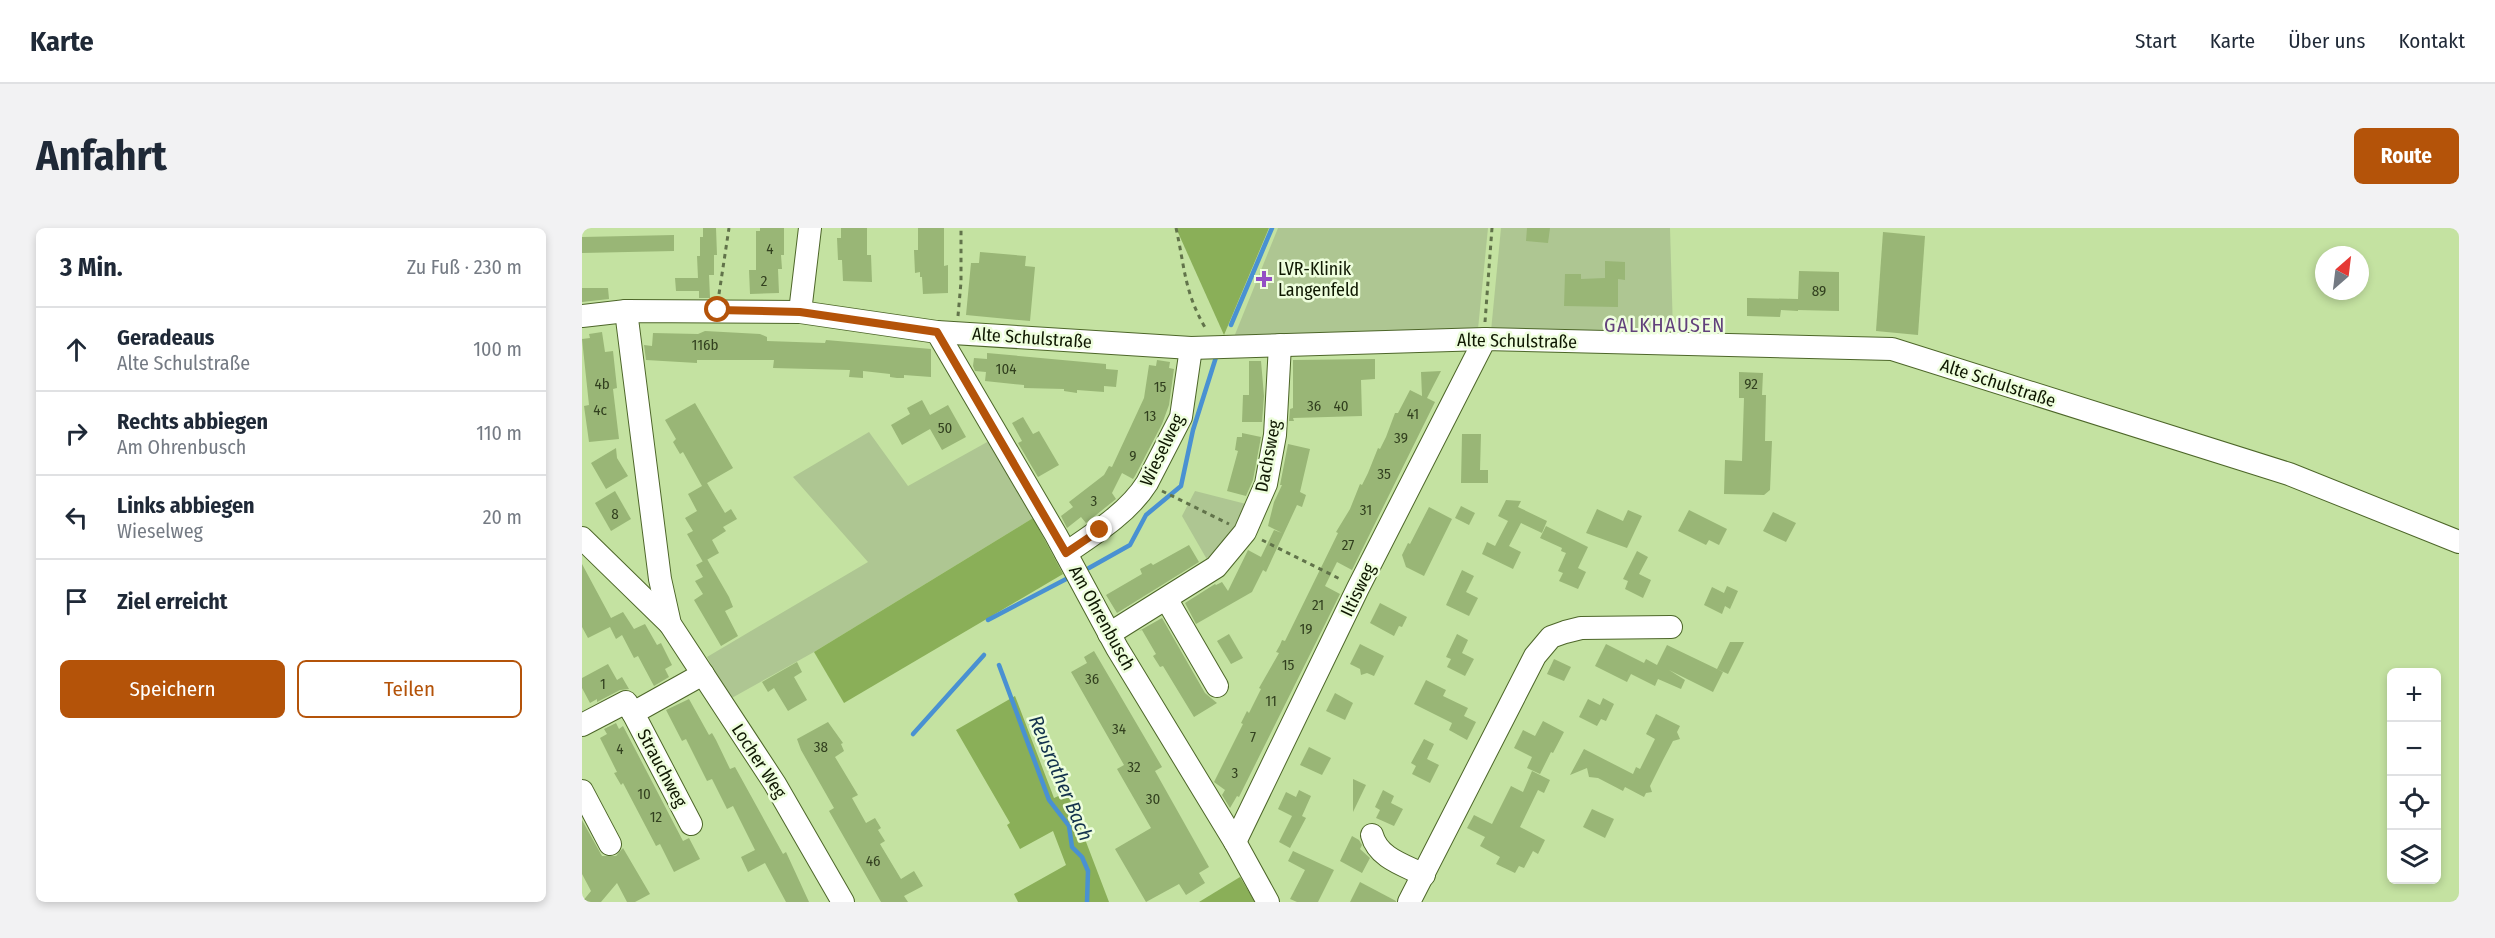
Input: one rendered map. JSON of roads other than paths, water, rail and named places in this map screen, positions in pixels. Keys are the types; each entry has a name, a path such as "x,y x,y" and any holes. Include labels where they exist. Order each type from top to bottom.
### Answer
{"street":[{"path":"800,312 810,228"},
{"name":"Alte Schulstraße","path":"582,316 626,311 800,312 947,333 1191,348 1485,339 1892,349 2289,474 2459,542"},
{"name":"Locher Weg","path":"626,311 660,579 670,624"},
{"name":"Am Ohrenbusch","path":"947,333 1109,634 1235,842 1268,902"},
{"name":"Iltisweg","path":"1235,842 1358,588 1485,339"},
{"name":"Dachsweg","path":"1109,634 1167,600 1216,567 1245,532 1266,484 1275,435 1280,345"},
{"name":"Wieselweg","path":"1066,553 1100,530 1141,493 1148,483 1181,417 1191,348"},
{"name":"Locher Weg","path":"582,538 670,624 775,784 843,902"},
{"path":"1167,600 1217,686"},
{"path":"1409,902 1535,656 1551,637 1581,628 1671,627"},
{"name":"Strauchweg","path":"633,713 703,674"},
{"name":"Strauchweg","path":"582,725 626,702 691,824"},
{"path":"582,790 610,844"},
{"path":"1372,835 1380,851 1424,875"}],"waterway":[{"name":"Reusrather Bach","path":"1231,325 1272,228"},
{"name":"Reusrather Bach","path":"1089,568 1130,545 1146,515 1181,486 1193,430 1217,354"},
{"name":"Reusrather Bach","path":"988,620 1070,577"},
{"path":"913,734 984,655"},
{"name":"Reusrather Bach","path":"999,665 1049,800 1069,826 1072,847 1082,857 1088,871 1087,902"}],"place":[{"name":"LVR-Klinik Langenfeld","path":"1264,279"}],"district":[{"name":"GALKHAUSEN","path":"1665,325"}]}
